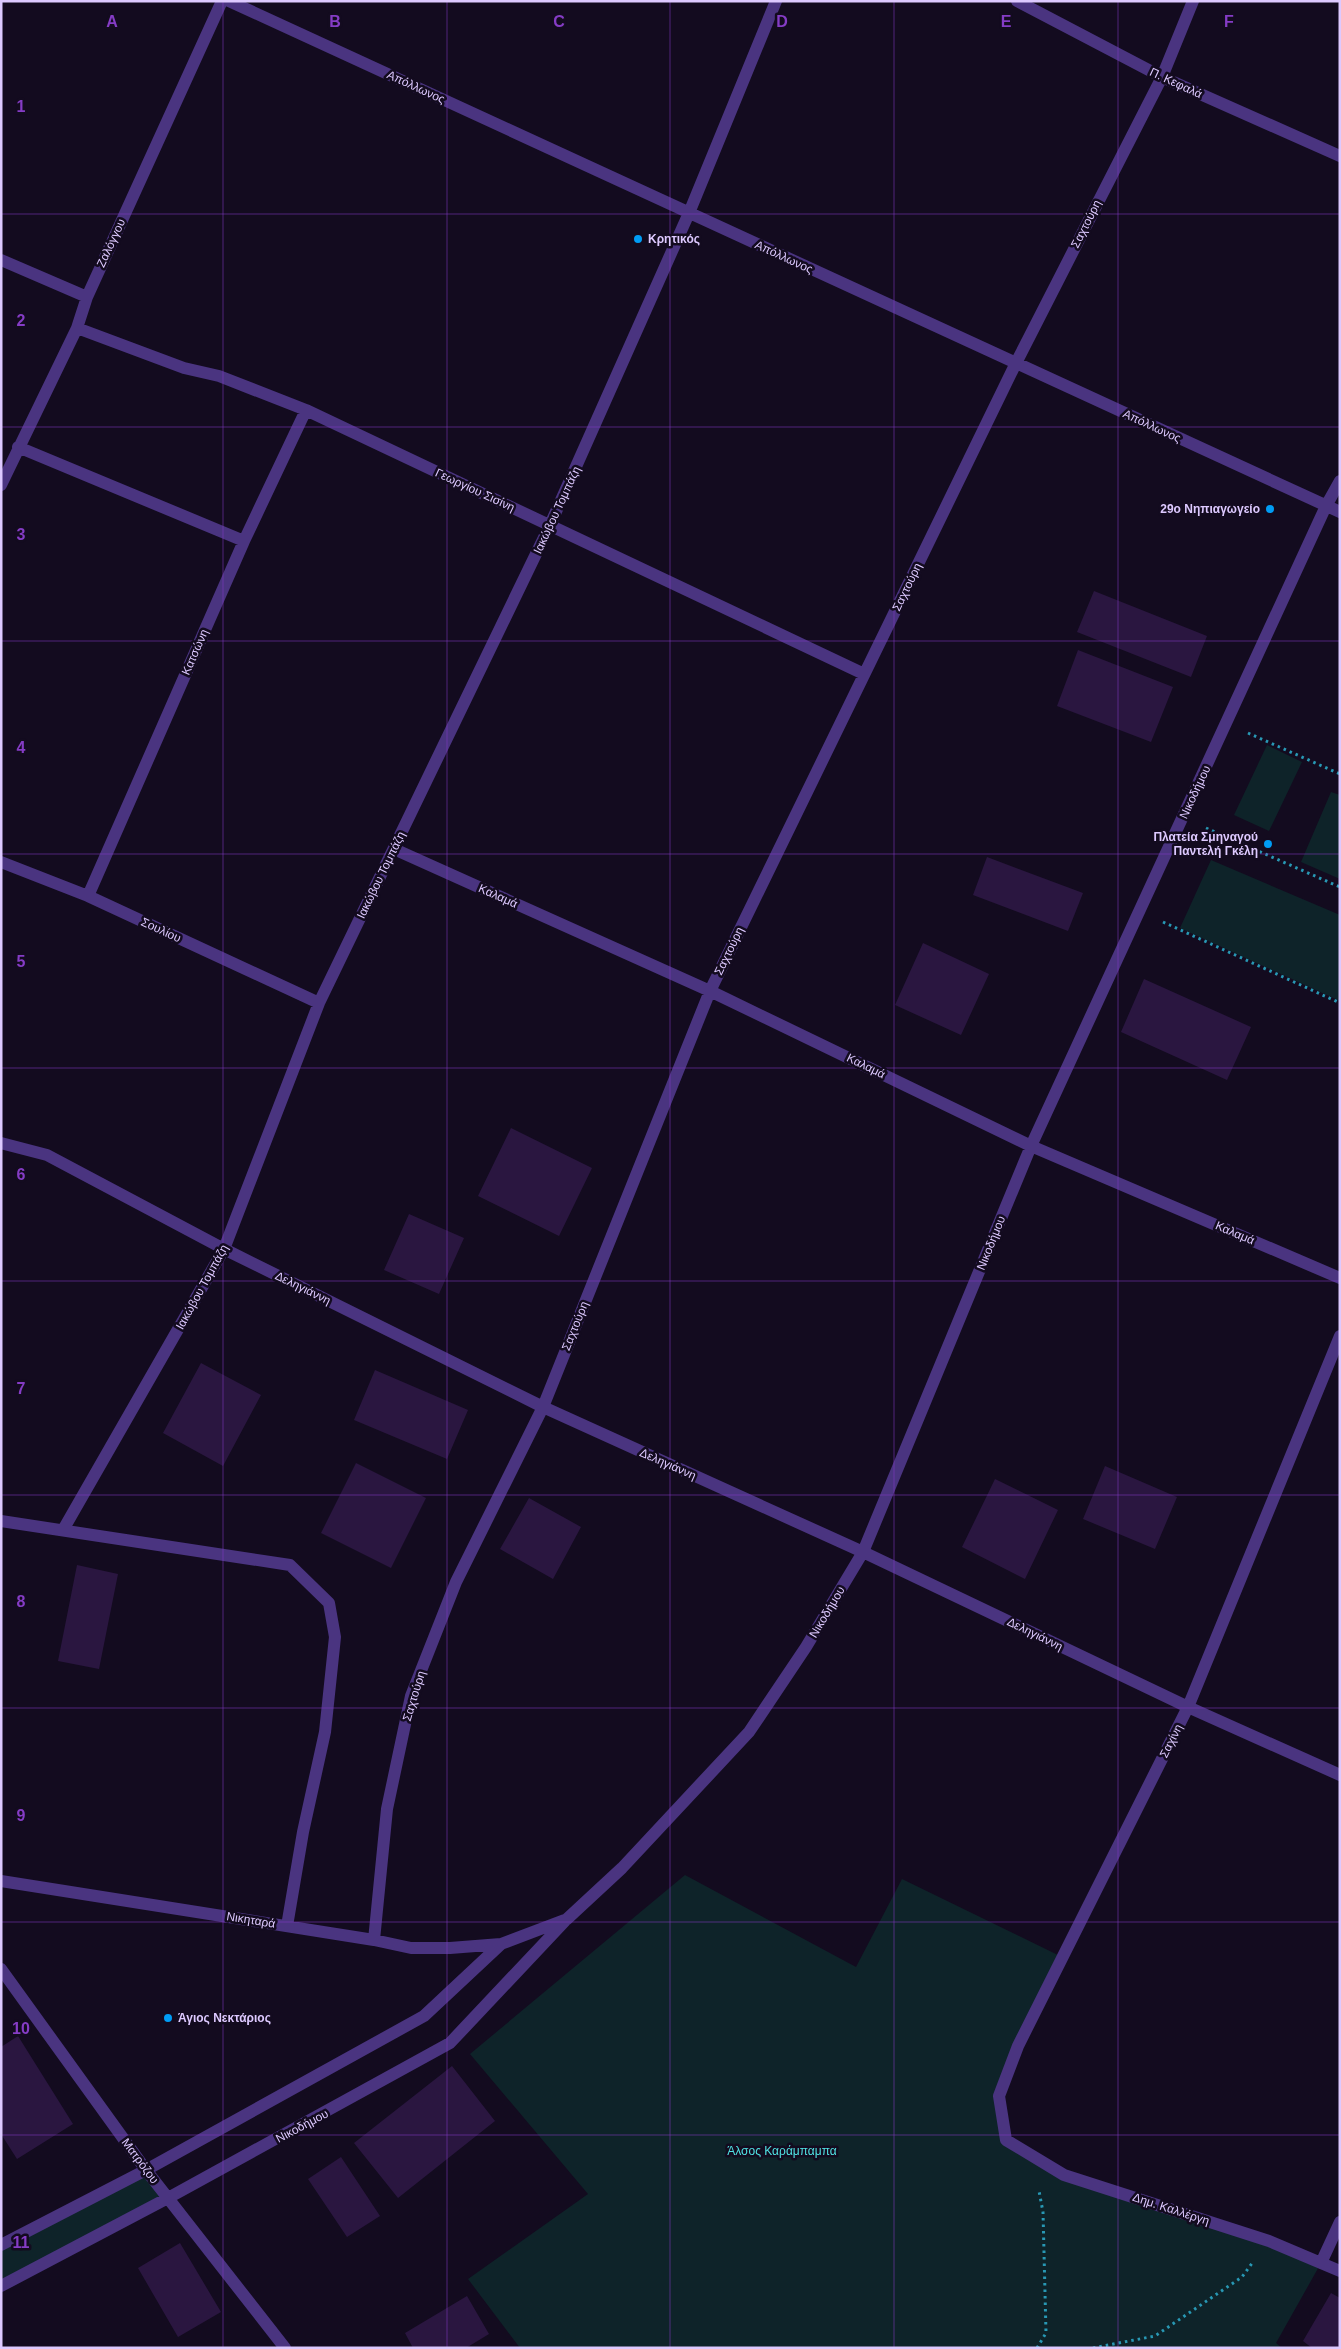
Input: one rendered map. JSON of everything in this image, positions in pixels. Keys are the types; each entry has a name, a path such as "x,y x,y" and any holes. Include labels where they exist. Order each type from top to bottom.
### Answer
{"street":[{"name":"Ζαλόγγου","path":"1,485 77,328 87,297 222,1"},
{"name":"Απόλλωνος","path":"229,1 1340,512"},
{"name":"Ιακώβου Τομπάζη","path":"63,1530 224,1249 319,1003 550,525 689,213 776,1"},
{"name":"Π. Κεφαλά","path":"1017,1 1162,77 1340,156"},
{"name":"Σαχτούρη","path":"374,1940 387,1810 411,1696 456,1582 542,1407 710,991 1016,363 1162,77 1193,1"},
{"path":"1,260 87,297"},
{"name":"Γεωργίου Σισίνη","path":"77,328 184,368 219,376 306,410 864,674"},
{"name":"Κατσώνη","path":"88,896 244,541 306,410"},
{"path":"18,447 244,541"},
{"name":"Νικοδήμου","path":"1,2286 168,2198 450,2043 566,1919 622,1868 749,1732 806,1647 863,1552 1031,1146 1326,506 1340,481"},
{"name":"Καλαμά","path":"394,849 710,991 1031,1146 1340,1278"},
{"name":"Σουλίου","path":"1,862 88,896 319,1003"},
{"name":"Δεληγιάννη","path":"1,1143 47,1154 224,1249 542,1407 863,1552 1188,1707 1340,1774"},
{"name":"Σαχίνη","path":"1006,2140 999,2096 1018,2046 1188,1707 1340,1336"},
{"path":"1,1521 290,1565 329,1603 335,1637 325,1732 303,1832 287,1926"},
{"name":"Νικηταρά","path":"1,1881 374,1940 411,1948 450,1948 500,1944"},
{"name":"Νικοδήμου","path":"1,2245 146,2170 424,2016 500,1944 566,1919"},
{"name":"Ματρόζου","path":"1,1969 146,2170 286,2348"},
{"name":"Δημ. Καλλέργη","path":"1006,2140 1064,2174 1269,2241 1340,2270"},
{"path":"1321,2263 1340,2222"}],"path":[{"path":"1227,723 1340,774"},
{"path":"1183,817 1340,887"},
{"path":"1139,911 1340,1004"},
{"path":"1032,2156 1043,2212 1046,2333 1037,2348"},
{"path":"1093,2348 1155,2336 1242,2278 1269,2241"}],"green space":[{"path":"1267,745 1302,762 1269,831 1234,815"},
{"path":"1331,792 1340,795 1340,879 1301,862"},
{"path":"1211,860 1340,915 1340,1001 1180,928"},
{"name":"Άλσος Καράμπαμπα","path":"685,1875 856,1967 902,1879 1062,1957 999,2096 1006,2140 1064,2175 1321,2263 1276,2343 1282,2348 520,2348 468,2279 588,2194 470,2054"},
{"path":"146,2170 168,2198 1,2286 1,2245"}],"building":[{"path":"1094,591 1207,636 1191,677 1077,632"},
{"path":"1078,650 1173,687 1151,742 1057,706"},
{"path":"987,857 1083,893 1068,931 973,895"},
{"path":"923,943 989,974 961,1035 895,1005"},
{"path":"1144,979 1251,1027 1227,1080 1121,1032"},
{"path":"511,1128 592,1168 559,1236 478,1196"},
{"path":"409,1214 464,1238 439,1294 384,1270"},
{"path":"201,1363 261,1395 223,1466 163,1433"},
{"path":"375,1370 468,1410 447,1459 354,1420"},
{"path":"356,1463 426,1498 391,1568 321,1533"},
{"path":"1105,1466 1177,1497 1155,1549 1083,1519"},
{"path":"995,1479 1058,1510 1025,1579 962,1547"},
{"path":"529,1498 581,1527 553,1579 500,1549"},
{"path":"77,1565 118,1574 99,1669 58,1661"},
{"path":"18,2036 73,2124 17,2159 1,2134 1,2047"},
{"path":"452,2066 495,2121 398,2198 354,2143"},
{"path":"341,2157 380,2216 347,2237 308,2179"},
{"path":"180,2243 221,2312 178,2337 138,2268"},
{"path":"1331,2293 1340,2298 1340,2348 1312,2348 1303,2341"},
{"path":"467,2296 489,2334 466,2348 413,2348 405,2333"}],"place":[{"name":"Κρητικός","path":"638,239"},
{"name":"29ο Νηπιαγωγείο","path":"1270,509"},
{"name":"Πλατεία Σμηναγού Παντελή Γκέλη","path":"1268,844"},
{"name":"Άγιος Νεκτάριος","path":"168,2018"}]}
